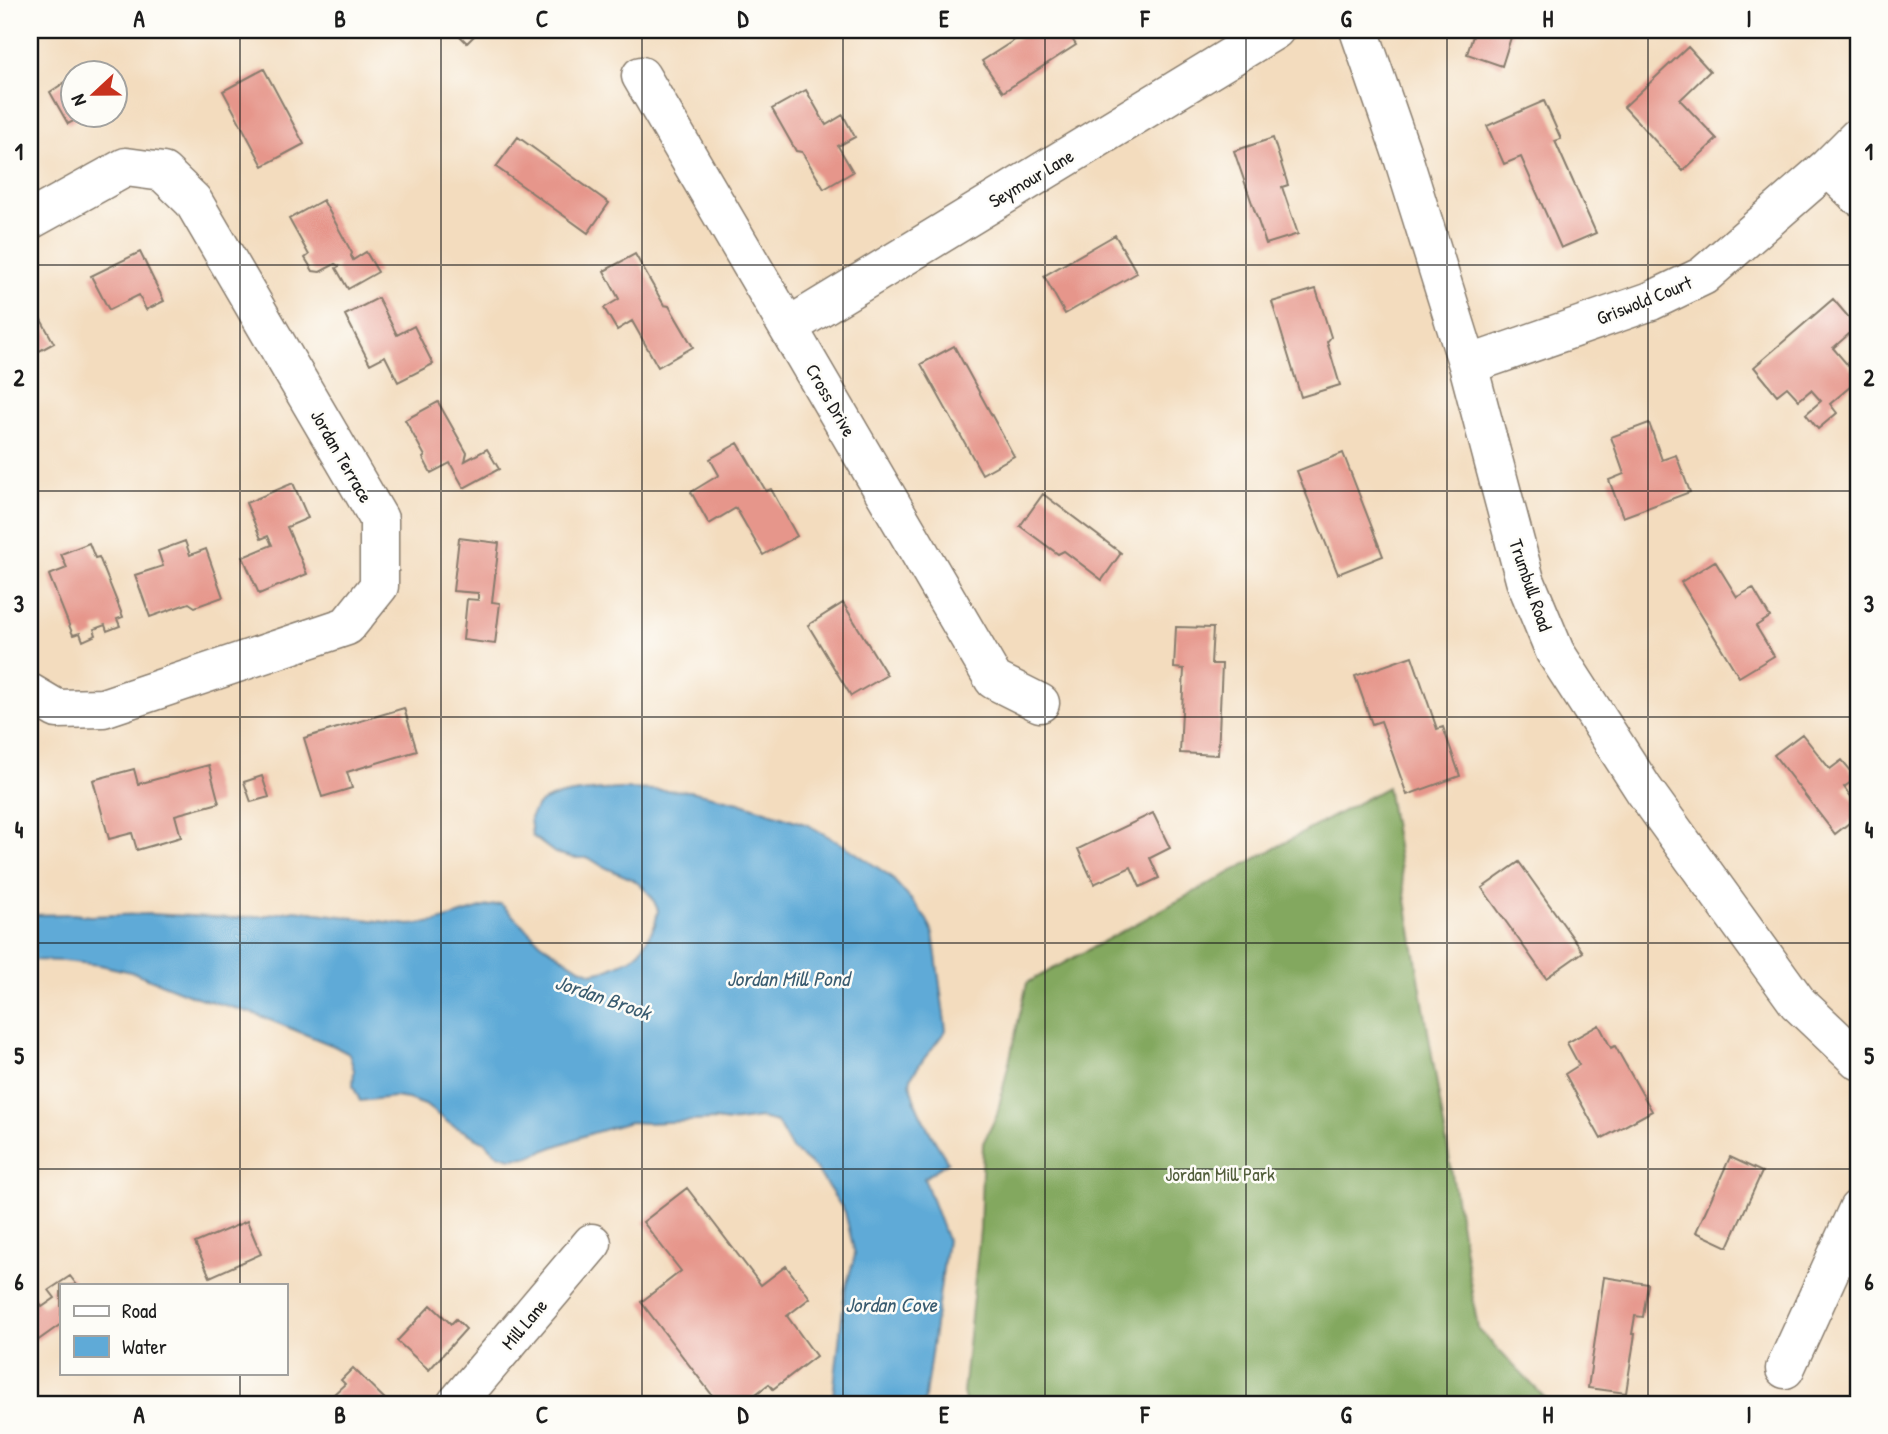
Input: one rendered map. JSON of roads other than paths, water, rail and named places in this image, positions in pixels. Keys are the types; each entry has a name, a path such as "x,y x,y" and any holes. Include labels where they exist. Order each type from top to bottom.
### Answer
{"street":[{"name":"Seymour Lane","path":"788,327 1275,30"},
{"name":"Trumbull Road","path":"1359,30 1402,155 1468,365 1525,580 1555,652 1644,790 1798,1003 1858,1060"},
{"name":"Cross Drive","path":"641,76 994,680 1040,703"},
{"name":"Griswold Court","path":"1468,365 1651,301 1703,276 1828,167 1858,137"},
{"name":"Jordan Terrace","path":"30,220 126,167 163,172 193,201 379,519 379,586 347,626 103,708 57,709 30,694"},
{"path":"1828,167 1858,196"},
{"path":"1785,1370 1858,1209"},
{"name":"Mill Lane","path":"456,1404 592,1243"}],"water":[{"name":"Jordan Mill Pond","path":"621,789 690,791 739,802 808,825 890,876 927,920 933,933 946,1030 913,1074 911,1086 924,1121 948,1162 924,1178 947,1240 924,1404 832,1404 845,1290 855,1255 845,1212 816,1169 792,1149 777,1122 761,1118 730,1122 630,1122 527,1157 511,1158 497,1154 485,1142 450,1124 425,1105 394,1097 360,1101 353,1086 354,1070 349,1054 334,1046 255,1014 193,996 135,973 100,965 30,960 30,915 149,914 232,918 295,910 409,925 436,922 501,904 541,943 578,967 592,973 606,970 631,959 641,950 655,925 658,910 652,897 632,879 589,858 555,853 532,836 530,818 539,804 555,797 578,792"}],"water label":[{"name":"Jordan Brook","path":"603,997"},
{"name":"Jordan Cove","path":"891,1304"}],"park label":[{"name":"Jordan Mill Park","path":"1220,1174"}]}
